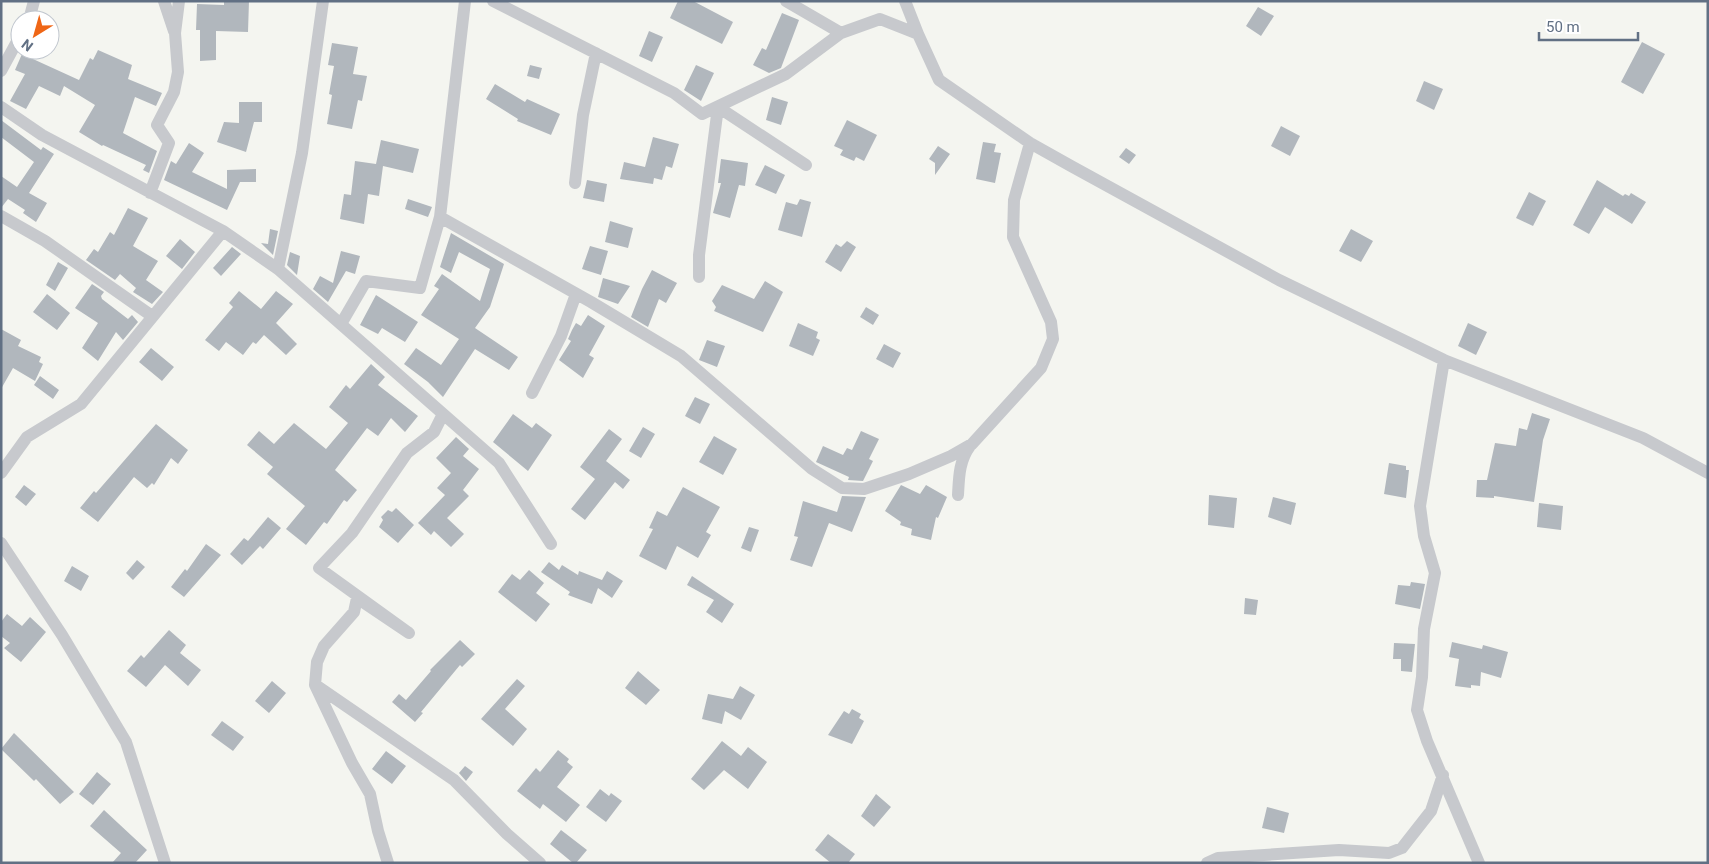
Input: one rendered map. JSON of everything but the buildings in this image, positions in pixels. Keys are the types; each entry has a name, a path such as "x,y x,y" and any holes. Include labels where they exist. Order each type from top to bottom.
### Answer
{"street":[{"path":"164,1 175,33"},
{"path":"150,193 169,143 157,124 174,92 178,72 175,33 179,1"},
{"path":"278,268 302,153 322,1"},
{"path":"341,324 366,281 420,288 440,217 465,1"},
{"path":"493,1 674,93 702,114 786,74 841,33 880,19 918,34"},
{"path":"786,1 841,33"},
{"path":"905,1 939,80 1030,143 1279,280 1444,360 1643,438 1708,472"},
{"path":"575,183 583,115 596,53"},
{"path":"1,71 10,54"},
{"path":"1,106 42,135 223,232 278,268 499,463 551,544"},
{"path":"718,107 806,165"},
{"path":"699,277 699,255 718,107"},
{"path":"958,495 960,465 964,455 1041,368 1053,338 1051,322 1013,237 1014,200 1030,143"},
{"path":"1,216 45,241 152,316"},
{"path":"440,217 576,294 680,356 812,469 842,488 864,489 908,474 951,456 972,444"},
{"path":"1,473 27,437 81,404 223,232"},
{"path":"532,393 561,336 576,294"},
{"path":"1444,360 1420,506 1424,536 1435,573 1424,630 1422,677 1417,710 1427,740 1479,863"},
{"path":"388,863 378,831 370,794 352,763 315,684 317,662 324,646 354,612 357,598 409,633 319,568 352,534 407,453 434,432 443,414"},
{"path":"1,543 62,634 126,742 164,863"},
{"path":"315,684 454,780 507,834 540,863"},
{"path":"1207,863 1218,858 1339,850 1389,853 1402,848 1432,811 1443,775"}]}
